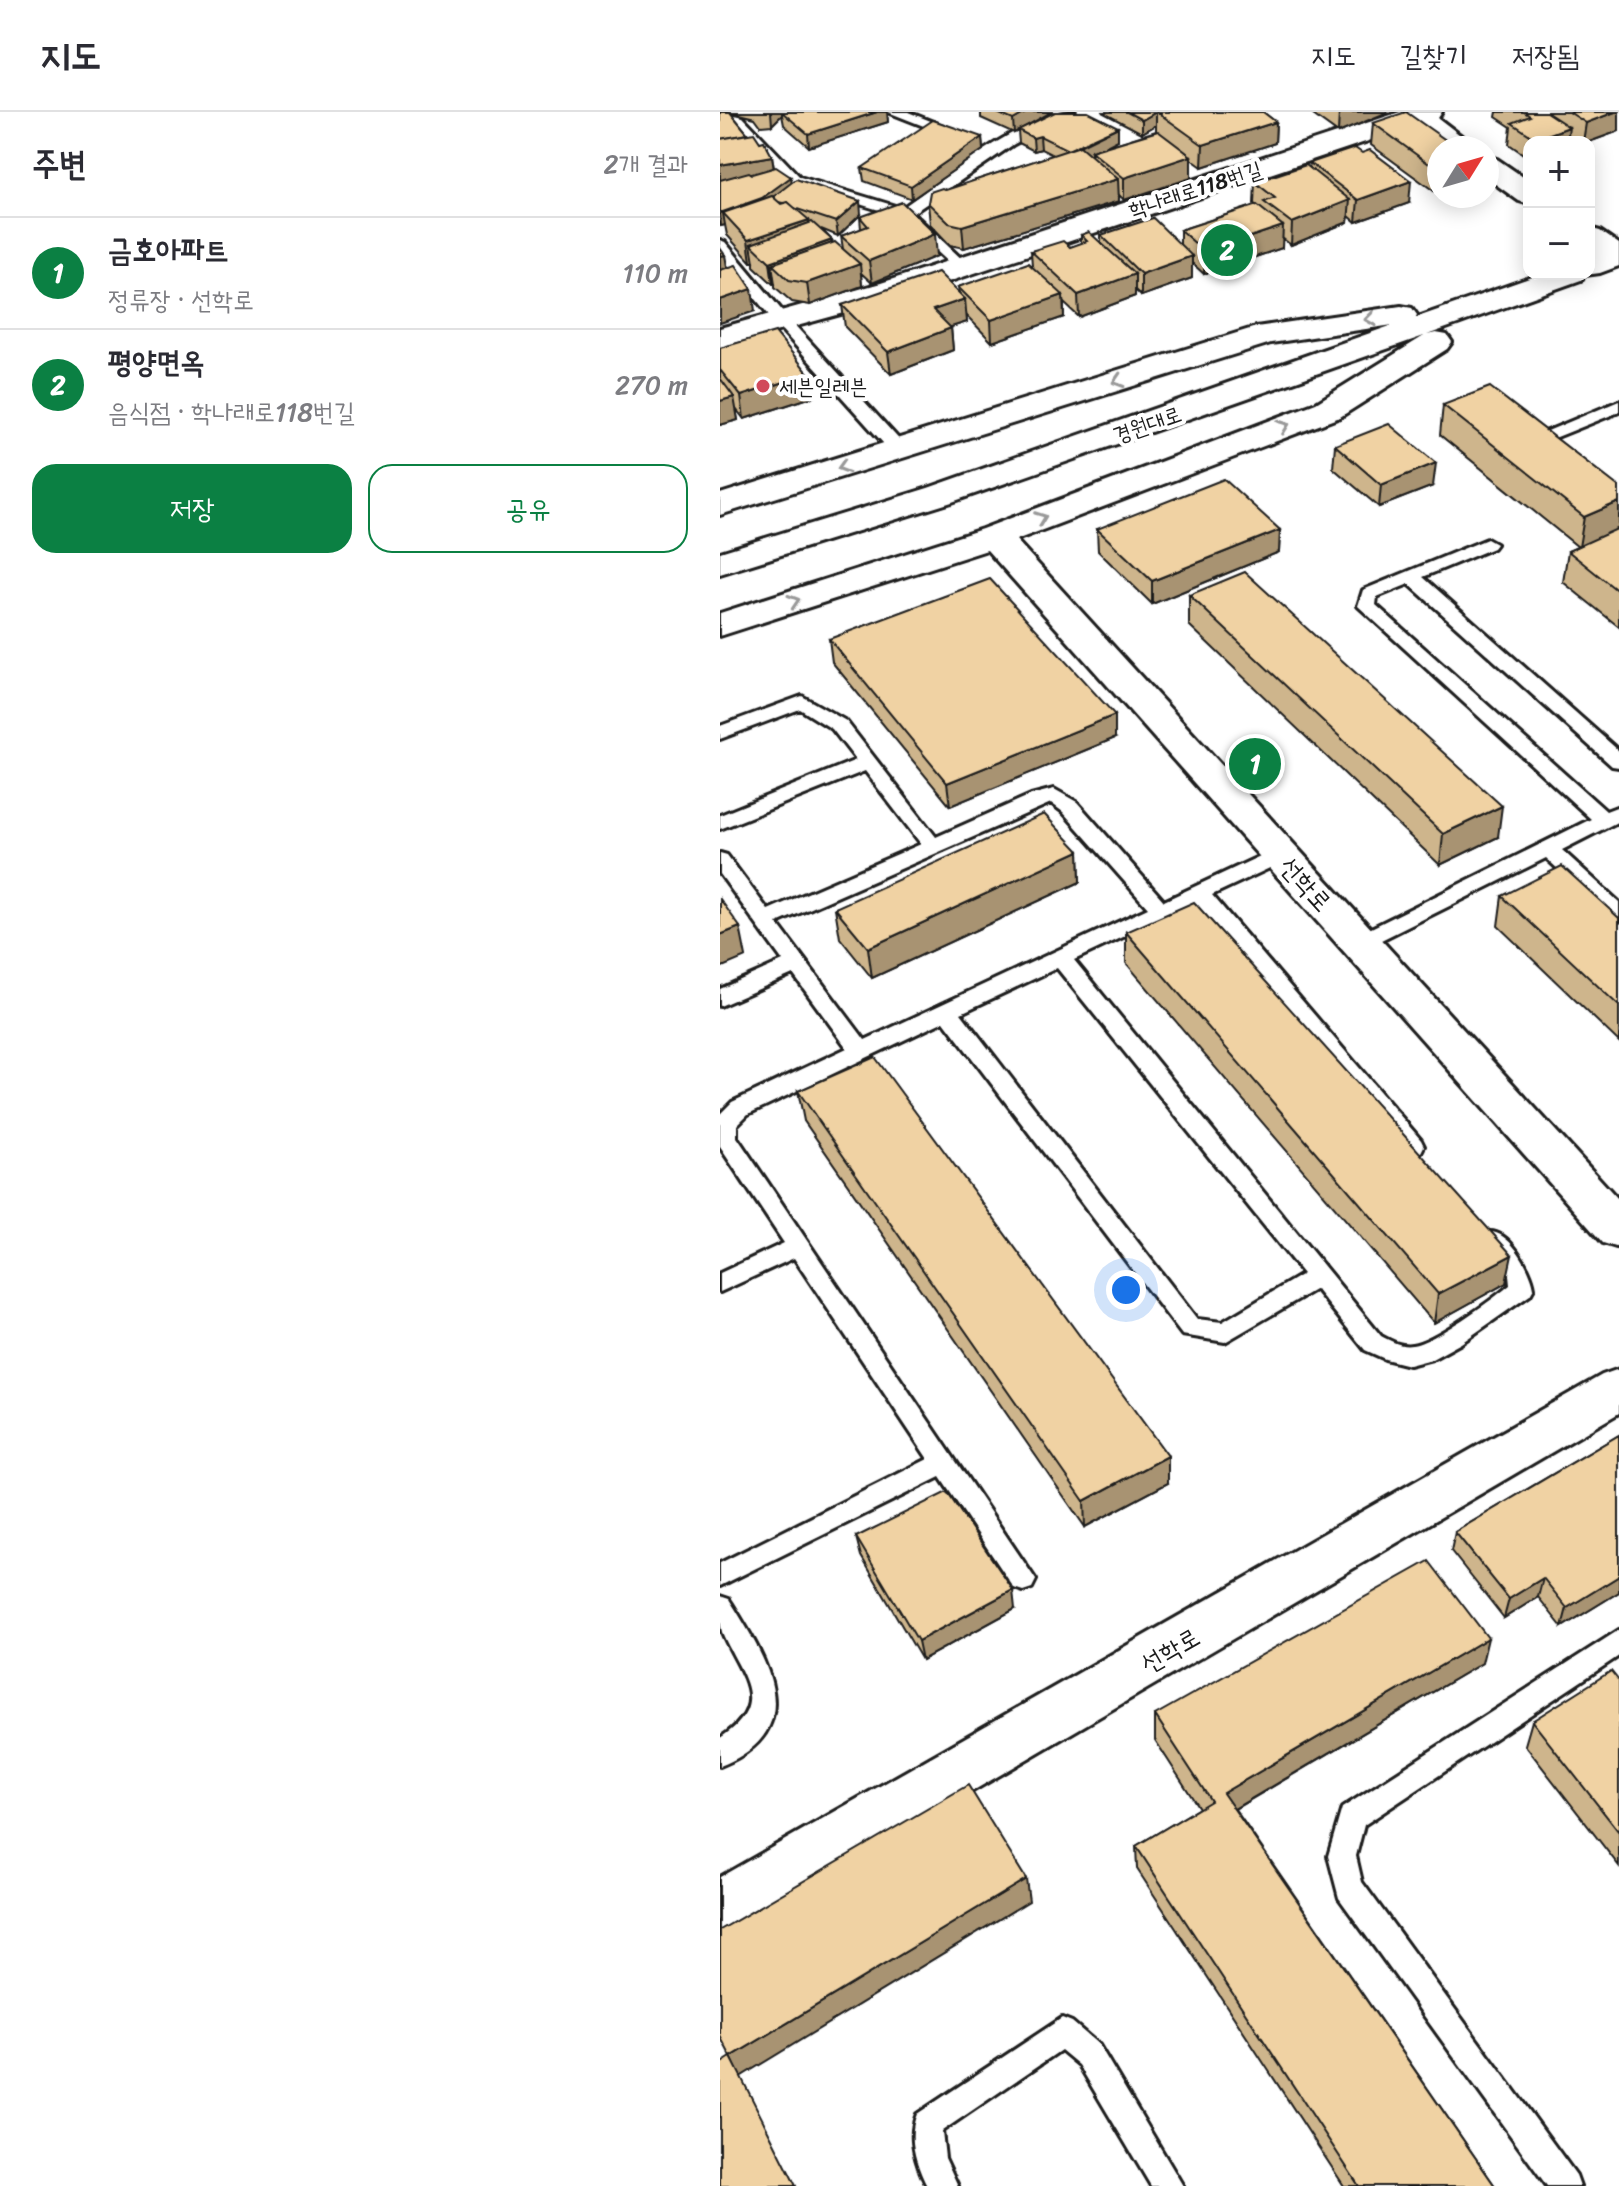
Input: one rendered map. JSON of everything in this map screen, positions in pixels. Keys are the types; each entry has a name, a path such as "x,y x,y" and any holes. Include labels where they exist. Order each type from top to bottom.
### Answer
{"main road":[{"path":"1419,113 1448,136"},
{"name":"학나래로118번길","path":"720,338 962,267 1419,113"},
{"path":"1499,174 1523,191"},
{"name":"경원대로","path":"720,563 940,495 1555,280"},
{"path":"720,505 1267,334 1503,300"},
{"path":"720,625 994,536 1328,410 1503,300"},
{"name":"선학로","path":"994,536 1619,1230"},
{"name":"선학로","path":"720,1908 1619,1389"}],"lane":[{"path":"895,112 984,143"},
{"path":"904,213 984,143 1068,112"},
{"path":"720,116 738,120 795,180 904,213 962,267"},
{"path":"720,245 783,322 899,450"},
{"path":"1546,435 1619,406"},
{"path":"1358,943 1611,817 1367,606 1369,594 1487,544"},
{"path":"1411,576 1619,761"},
{"path":"720,733 802,702 818,709 839,725 933,846"},
{"path":"720,822 868,763"},
{"path":"765,920 1054,796 1070,807 1162,911"},
{"path":"1548,848 1616,906"},
{"path":"1023,1580 799,1246 728,1155 726,1122 740,1108 1280,855"},
{"path":"720,860 861,1051"},
{"path":"1199,893 1430,1166"},
{"path":"1060,958 1373,1343 1395,1355 1417,1355 1507,1302 1522,1288 1520,1272 1480,1225"},
{"path":"720,998 797,963"},
{"path":"948,1011 1190,1328 1225,1332 1319,1276"},
{"path":"720,1283 799,1246"},
{"path":"720,1575 945,1463"},
{"path":"720,1607 762,1678 762,1713 745,1740 720,1753"},
{"path":"1565,2186 1349,1888 1342,1856 1352,1817 1618,1643"},
{"path":"943,2186 930,2161 927,2124 1062,2032 1089,2055 1168,2186"}],"building":[{"path":"720,112 730,112 748,134 720,139"},
{"path":"782,112 877,112 808,134"},
{"path":"995,112 1027,112 1013,120"},
{"path":"1055,112 1088,112 1118,127 1068,150 1040,136 1033,138 1018,130"},
{"path":"1127,112 1156,112 1142,120"},
{"path":"1157,112 1263,112 1276,122 1203,145"},
{"path":"1406,112 1440,136 1427,136 1427,162 1373,123"},
{"path":"1524,112 1546,112 1569,127 1544,136 1532,136 1512,123 1530,116"},
{"path":"1569,112 1615,112 1586,123"},
{"path":"933,120 982,137 911,186 862,168"},
{"path":"1158,131 1191,156 1124,178 1091,151"},
{"path":"754,133 760,142 764,141 772,156 720,165 720,139"},
{"path":"1080,146 1118,179 962,226 949,223 928,203 930,192 942,188 946,190"},
{"path":"1355,148 1362,153 1370,150 1411,181 1358,200 1310,163"},
{"path":"1306,165 1350,200 1292,223 1264,202 1275,198 1255,182"},
{"path":"776,167 791,177 762,198 720,213 720,180"},
{"path":"796,179 860,201 836,222 794,208 788,202 778,202 773,197"},
{"path":"772,196 781,204 788,202 809,220 748,240 723,213"},
{"path":"902,202 935,234 869,261 841,236 868,226 860,217"},
{"path":"1257,205 1283,226 1205,252 1180,230"},
{"path":"1153,218 1192,256 1141,274 1101,235"},
{"path":"812,222 832,240 770,262 751,244"},
{"path":"1089,232 1135,274 1078,295 1031,251 1063,241 1070,247 1087,241 1081,235"},
{"path":"835,242 860,264 807,283 789,280 772,264"},
{"path":"1028,263 1063,295 991,320 958,287"},
{"path":"736,265 752,289 720,300 720,270"},
{"path":"938,272 965,299 933,310 951,328 888,352 842,305"},
{"path":"775,332 809,374 741,396 720,370 720,348"},
{"path":"720,378 734,397 720,401"},
{"path":"1490,387 1619,487 1619,502 1584,517 1443,405"},
{"path":"1389,424 1436,463 1381,485 1335,445"},
{"path":"1224,479 1280,530 1152,581 1097,529"},
{"path":"1619,528 1619,592 1568,551"},
{"path":"1245,572 1502,806 1443,834 1189,595"},
{"path":"990,579 1115,715 947,783 829,639"},
{"path":"1044,814 1079,851 868,948 835,908"},
{"path":"1562,866 1619,918 1619,1006 1502,896"},
{"path":"720,899 740,927 720,935"},
{"path":"1194,902 1512,1255 1438,1294 1126,932"},
{"path":"875,1057 1168,1456 1084,1501 798,1091"},
{"path":"1619,1435 1619,1576 1567,1608 1543,1578 1509,1599 1455,1532"},
{"path":"947,1492 1013,1590 918,1641 856,1537"},
{"path":"1429,1561 1488,1638 1223,1793 1495,2186 1359,2186 1136,1846 1211,1801 1155,1715"},
{"path":"1611,1671 1619,1681 1619,1832 1532,1721"},
{"path":"968,1785 1026,1879 731,2057 720,2036 720,1930"},
{"path":"731,2057 796,2186 720,2186 720,2064"}],"place":[{"name":"평양면옥","path":"1227,250"},
{"name":"세븐일레븐","path":"763,386"},
{"name":"금호아파트","path":"1255,764"}]}
